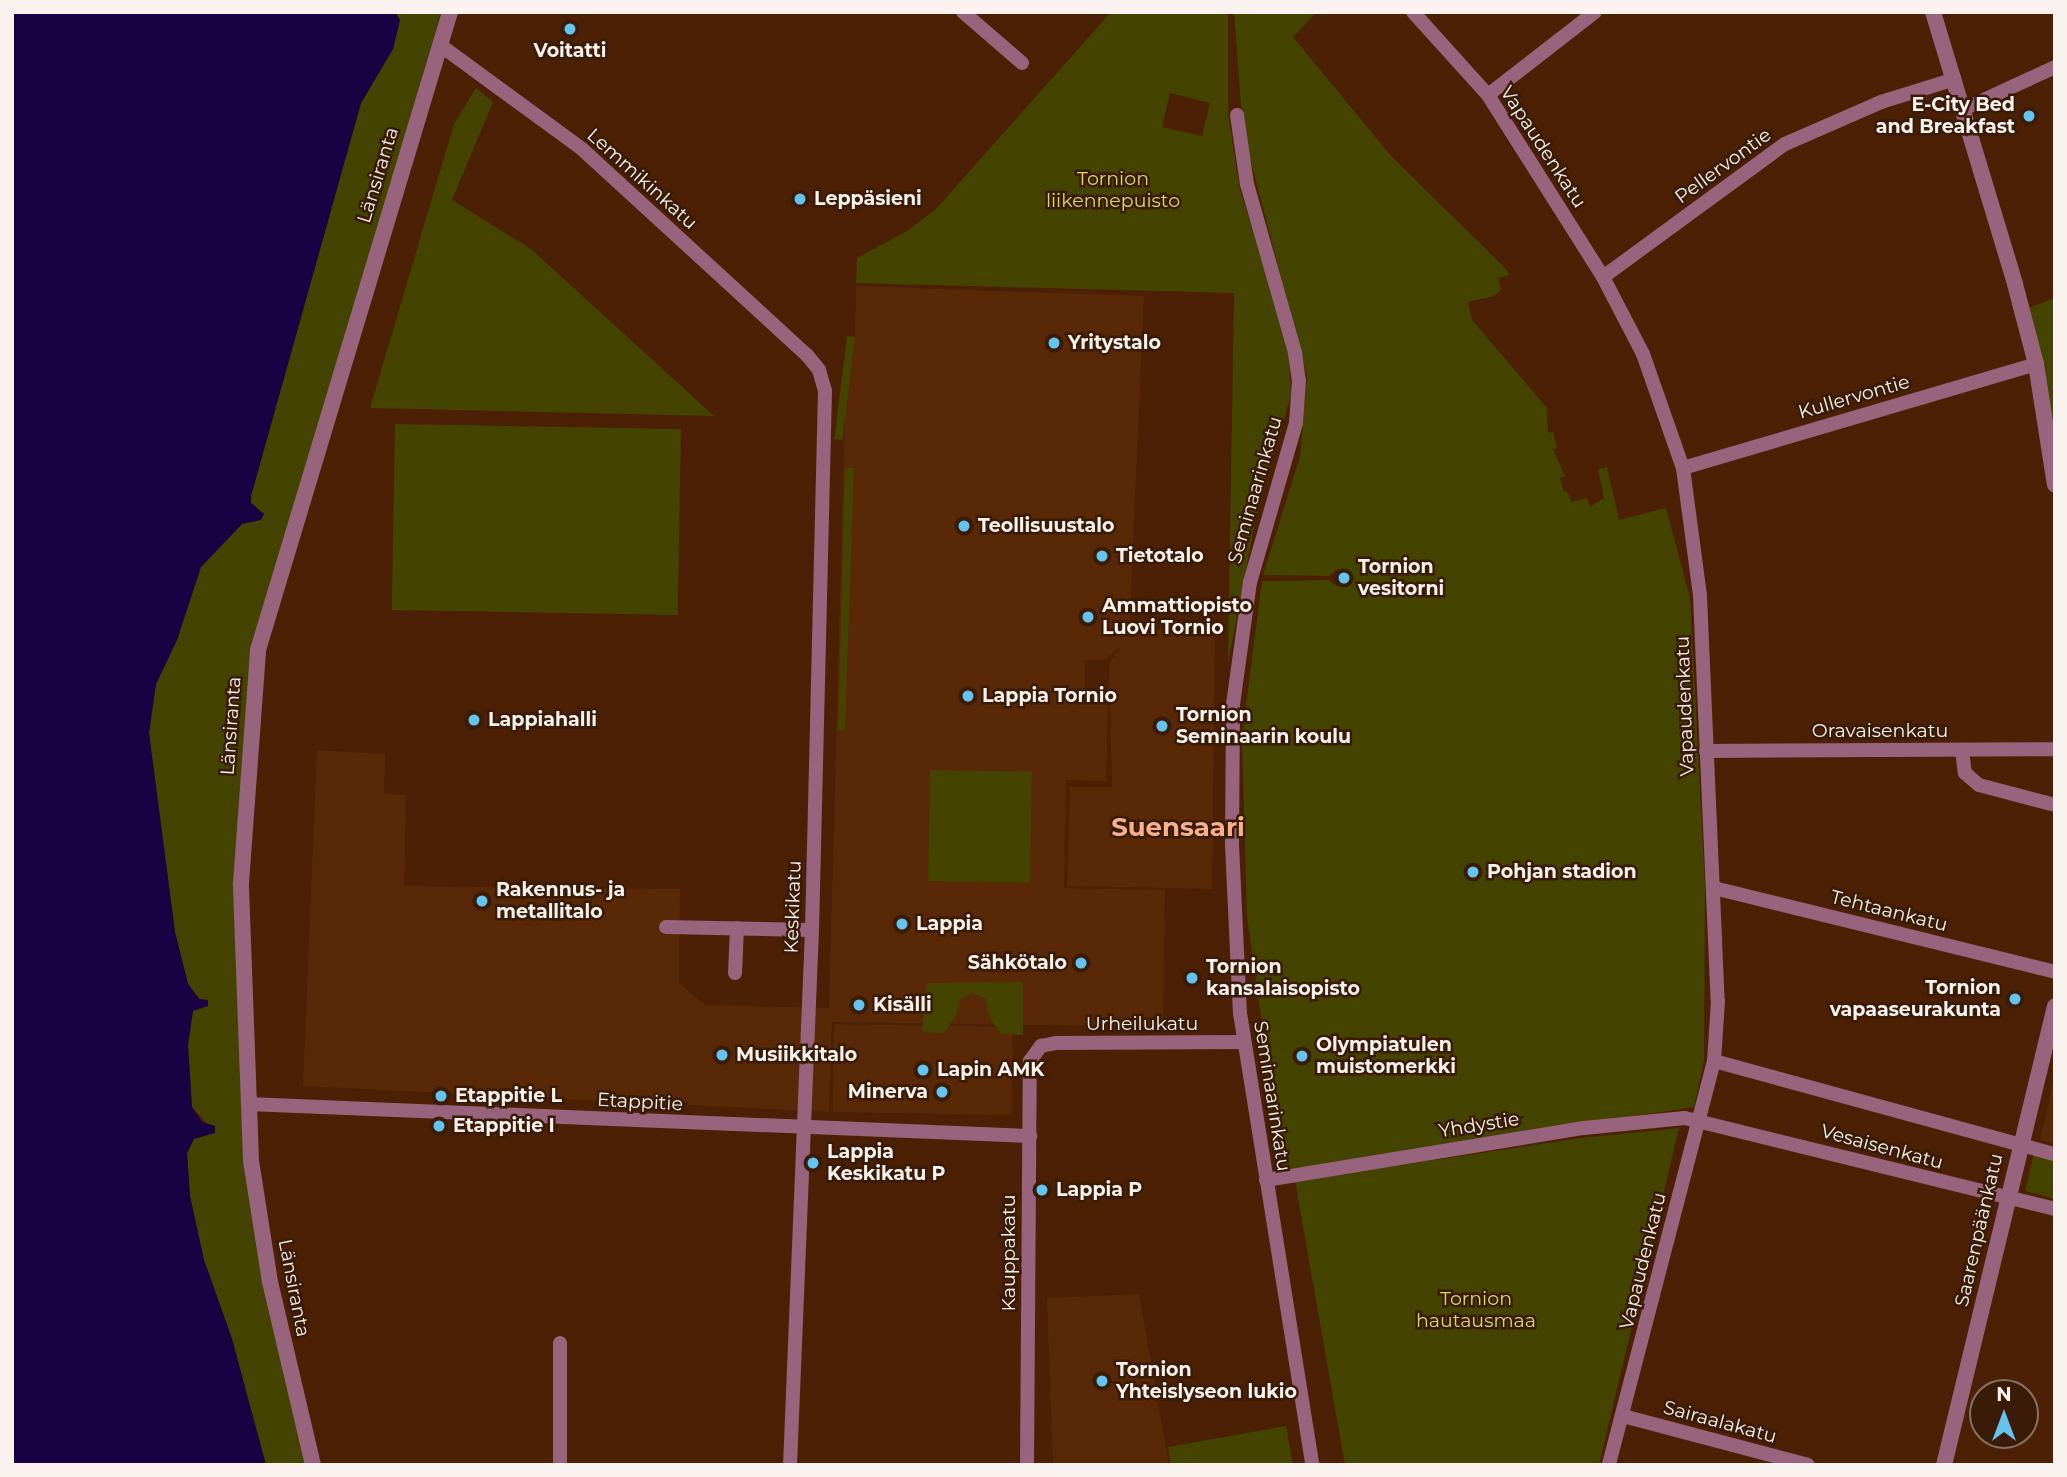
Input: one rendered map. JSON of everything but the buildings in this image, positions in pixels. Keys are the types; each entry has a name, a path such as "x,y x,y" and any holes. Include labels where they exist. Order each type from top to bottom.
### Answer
{"street":[{"name":"Länsiranta","path":"313,1465 270,1282 251,1160 241,883 258,650 450,12"},
{"path":"963,12 1022,63"},
{"name":"Vapaudenkatu","path":"1413,12 1488,95 1604,277 1643,354 1683,468 1700,596 1718,1001 1714,1061 1609,1465"},
{"path":"1488,95 1595,12"},
{"path":"1933,12 1966,108 2036,364 2055,485"},
{"name":"Lemmikinkatu","path":"440,45 582,149 807,355"},
{"path":"1966,108 2055,67"},
{"name":"Pellervontie","path":"1604,277 1785,144 1881,102 1955,79"},
{"name":"Seminaarinkatu","path":"1237,115 1247,184 1296,353 1299,381 1296,423 1250,582 1233,704 1232,845 1243,1042 1312,1465"},
{"name":"Keskikatu","path":"790,1465 812,930 827,424 820,370 807,355"},
{"name":"Kullervontie","path":"1683,468 2036,364"},
{"path":"1962,750 1965,773 1979,785 2055,806"},
{"name":"Oravaisenkatu","path":"1706,751 2055,750"},
{"name":"Tehtaankatu","path":"1714,888 2055,972"},
{"path":"666,927 812,930"},
{"path":"735,973 737,928"},
{"name":"Saarenpäänkatu","path":"1944,1465 2055,1006"},
{"name":"Urheilukatu","path":"1041,1046 1243,1042"},
{"name":"Kauppakatu","path":"1027,1465 1030,1061 1041,1046"},
{"name":"Vesaisenkatu","path":"1714,1061 2055,1154"},
{"name":"Etappitie","path":"249,1104 804,1129 1030,1136"},
{"name":"Vesaisenkatu","path":"1699,1118 2009,1201 2055,1209"},
{"name":"Yhdystie","path":"1266,1180 1584,1128 1699,1118"},
{"path":"560,1343 560,1465"},
{"name":"Sairaalakatu","path":"1623,1416 1808,1465"}],"shaded area":[{"path":"12,12 395,12 400,20 393,49 361,103 251,496 251,503 264,514 261,520 242,524 201,567 177,640 156,684 149,733 175,932 188,984 199,999 208,1000 208,1006 193,1011 188,1045 192,1107 202,1122 215,1126 215,1133 194,1139 187,1153 190,1196 204,1260 232,1339 266,1465 12,1465"},
{"name":"Lappia Tornio","path":"856,286 1144,296 1129,637 1135,631 1215,629 1212,889 1067,886 1070,787 1112,787 1109,664 1121,646 1105,660 1085,660 1085,687 1108,706 1106,781 1066,780 1064,888 1165,890 1163,1027 832,1022 829,1112 303,1086 317,750 385,754 384,794 406,795 404,886 680,889 679,983 705,1005 829,1008 847,336 855,336"},
{"name":"Lapin AMK","path":"834,1024 1013,1027 1011,1115 832,1112"},
{"path":"2055,1074 2055,1144 2040,1140"},
{"name":"Tornion Yhteislyseon lukio","path":"1139,1294 1169,1465 1053,1465 1047,1298"}],"green space":[{"path":"395,12 441,12 254,649 244,755 246,1160 308,1465 266,1465 232,1339 204,1260 190,1196 187,1153 194,1139 215,1132 192,1107 188,1045 193,1011 208,1000 200,999 188,984 175,932 149,733 156,684 177,640 201,567 242,524 261,519 264,514 251,503 251,496 361,103 393,49 400,20"},
{"name":"Tornion liikennepuisto","path":"1111,12 1228,12 1228,113 1240,190 1274,294 1289,355 1291,395 1256,518 1228,663 1234,293 856,283 857,258 907,231 935,210","holes":["1170,93 1210,103 1202,136 1162,127"]},
{"path":"1234,12 1317,12 1293,37 1391,156 1507,270 1509,275 1498,278 1501,290 1494,296 1468,302 1472,320 1547,408 1548,433 1553,432 1557,448 1553,449 1565,476 1560,478 1564,492 1568,492 1571,502 1587,498 1590,507 1604,498 1598,469 1607,467 1619,520 1666,508 1690,598 1705,886 1704,1061 1694,1107 1283,1170 1247,917 1242,737 1262,581 1329,580 1336,586 1347,586 1354,578 1348,570 1338,569 1329,576 1263,575 1300,457 1307,376 1243,132"},
{"path":"476,88 493,102 452,200 531,249 714,416 370,408 454,124"},
{"path":"2055,298 2055,416 2044,416 2014,313"},
{"path":"847,336 855,337 842,440 834,439"},
{"path":"395,424 681,429 678,615 392,610"},
{"path":"845,468 854,468 845,731 838,730"},
{"path":"930,770 1032,772 1030,883 928,881"},
{"path":"1023,982 1023,1035 1001,1034 990,1018 985,998 972,993 960,1000 956,1016 944,1033 922,1032 927,983"},
{"name":"Tornion hautausmaa","path":"1679,1128 1599,1465 1345,1465 1295,1181 1581,1138"},
{"path":"2034,1154 2055,1160 2055,1199 2025,1191"},
{"path":"1286,1426 1293,1465 1171,1465 1168,1447"}],"place":[{"name":"Voitatti","path":"570,29"},
{"name":"E-City Bed and Breakfast","path":"2029,116"},
{"name":"Leppäsieni","path":"800,199"},
{"name":"Yritystalo","path":"1054,343"},
{"name":"Teollisuustalo","path":"964,526"},
{"name":"Tietotalo","path":"1102,556"},
{"name":"Tornion vesitorni","path":"1344,578"},
{"name":"Ammattiopisto Luovi Tornio","path":"1088,617"},
{"name":"Lappia Tornio","path":"968,696"},
{"name":"Lappiahalli","path":"474,720"},
{"name":"Tornion Seminaarin koulu","path":"1162,726"},
{"name":"Pohjan stadion","path":"1473,872"},
{"name":"Rakennus- ja metallitalo","path":"482,901"},
{"name":"Lappia","path":"902,924"},
{"name":"Sähkötalo","path":"1081,963"},
{"name":"Tornion kansalaisopisto","path":"1192,978"},
{"name":"Tornion vapaaseurakunta","path":"2015,999"},
{"name":"Kisälli","path":"859,1005"},
{"name":"Musiikkitalo","path":"722,1055"},
{"name":"Olympiatulen muistomerkki","path":"1302,1056"},
{"name":"Lapin AMK","path":"923,1070"},
{"name":"Minerva","path":"942,1092"},
{"name":"Etappitie L","path":"441,1096"},
{"name":"Etappitie I","path":"439,1126"},
{"name":"Lappia Keskikatu P","path":"813,1163"},
{"name":"Lappia P","path":"1042,1190"},
{"name":"Tornion Yhteislyseon lukio","path":"1102,1381"}],"district":[{"name":"Suensaari","path":"1178,828"}]}
